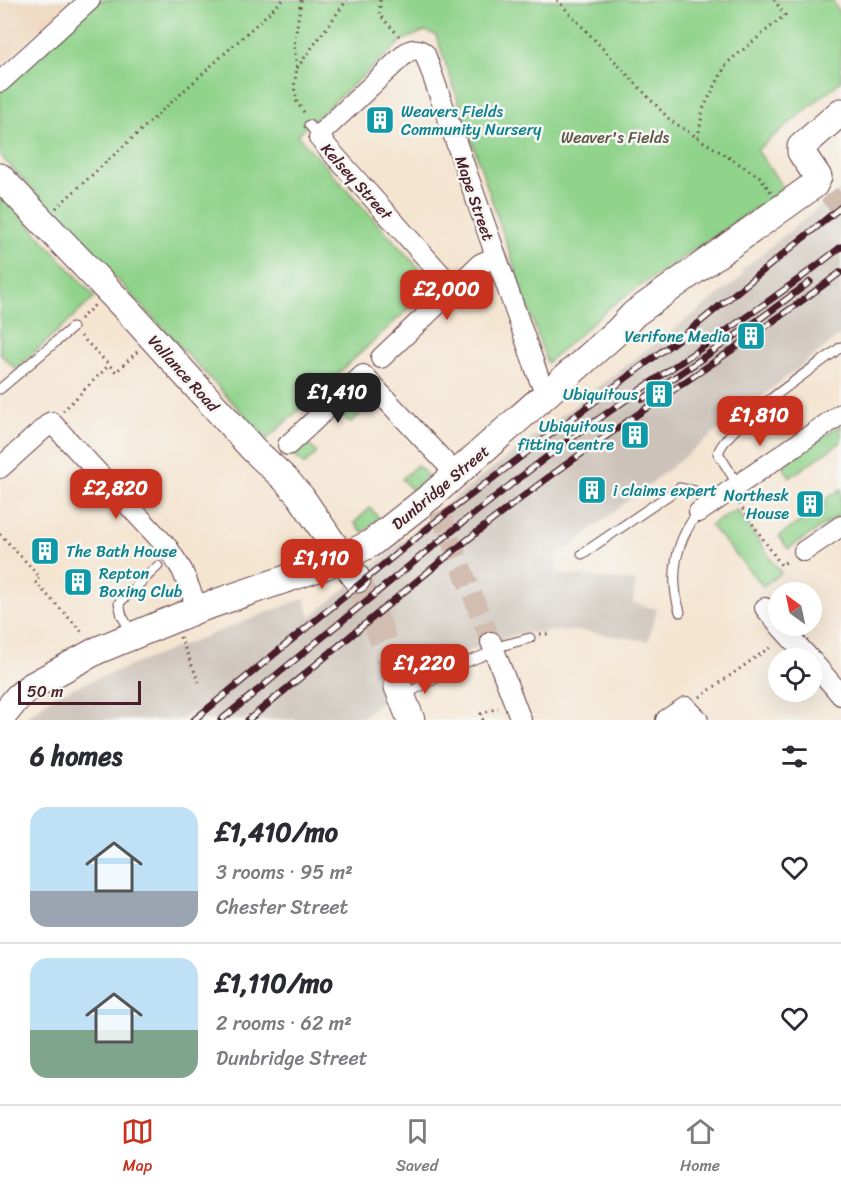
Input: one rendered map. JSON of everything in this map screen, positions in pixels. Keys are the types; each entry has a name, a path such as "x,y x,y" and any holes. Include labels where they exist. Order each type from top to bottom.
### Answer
{"main road":[{"name":"Dunbridge Street","path":"4,708 30,687 53,673 133,635 198,609 350,568 370,544 435,504 456,474 619,330 633,314 782,208 823,187 801,152 801,147 841,112"},
{"name":"Vallance Road","path":"0,177 301,496 350,568"}],"street":[{"path":"0,82 90,0"},
{"name":"Mape Street","path":"410,51 421,50 425,54 540,381 549,392"},
{"name":"Kelsey Street","path":"410,51 312,126 322,143 454,289"},
{"path":"381,358 480,264 495,257"},
{"path":"288,445 363,375 456,474"},
{"path":"704,508 841,414"},
{"path":"0,468 51,422 168,548 182,570 198,609"},
{"path":"804,550 841,526"},
{"path":"765,608 768,612"},
{"path":"789,636 800,648"},
{"path":"493,647 517,711"},
{"path":"822,674 841,696"},
{"path":"666,720 692,713"}],"lane":[{"path":"0,389 72,328"},
{"path":"734,487 718,453 721,443 744,420 841,347"},
{"path":"582,554 679,488 695,491 704,508 689,523 674,568 675,596 680,612"},
{"path":"133,635 122,616 119,603 158,566"},
{"path":"404,701 493,647 530,638"}],"path":[{"path":"44,224 55,209 283,0"},
{"path":"300,0 294,46 297,68 294,87 297,102 312,126"},
{"path":"297,68 347,0"},
{"path":"380,0 380,15 404,42 410,40 410,51"},
{"path":"557,0 671,121 760,177 782,208"},
{"path":"698,138 703,109 727,63 785,15 774,0"},
{"path":"109,291 72,328 116,372 152,338"},
{"path":"51,422 109,365"},
{"path":"734,487 781,565 804,550"},
{"path":"0,534 40,577 35,582 98,650"},
{"path":"178,633 199,682"},
{"path":"692,713 774,636"},
{"path":"483,720 481,714 517,711"}],"shaded area":[{"path":"0,0 74,0 0,66"},
{"path":"841,189 841,337 839,336 556,557 556,574 636,581 633,603 657,609 648,641 582,631 517,634 436,662 407,679 359,720 187,720 194,714 192,711 180,720 23,720 55,695 305,598 310,618 453,499 734,283 743,275 741,271"}],"green space":[{"name":"Weaver's Fields","path":"98,0 832,0 841,16 841,81 757,150 784,189 612,305 547,363 436,35 425,31 403,40 297,135 434,285 267,439 0,155 0,90"},
{"path":"2,195 95,297 16,369 0,354 0,197"},
{"path":"356,398 366,409 350,423 340,413"},
{"path":"841,425 841,442 790,477 782,465"},
{"path":"307,443 317,453 304,465 294,455"},
{"path":"417,465 428,476 412,490 402,479"},
{"path":"841,489 841,514 788,549 779,536 825,505 823,501"},
{"path":"370,508 379,518 363,532 354,523"},
{"path":"737,510 781,573 763,586 710,525"}],"tunnel":[{"path":"829,194 841,209"},
{"path":"439,511 491,642"},
{"path":"357,579 379,628 398,687"}],"railway":[{"path":"194,720 434,523 689,331 841,207"},
{"path":"221,720 560,447 841,247"},
{"path":"248,720 466,541 541,483 841,272"},
{"path":"643,399 810,282"}],"place":[{"name":"Weavers Fields Community Nursery","path":"380,120"},
{"name":"Verifone Media","path":"751,336"},
{"name":"Ubiquitous","path":"659,394"},
{"name":"Ubiquitous fitting centre","path":"635,435"},
{"name":"i claims expert","path":"592,490"},
{"name":"Northesk House","path":"810,504"},
{"name":"The Bath House","path":"45,551"},
{"name":"Repton Boxing Club","path":"78,582"}]}
